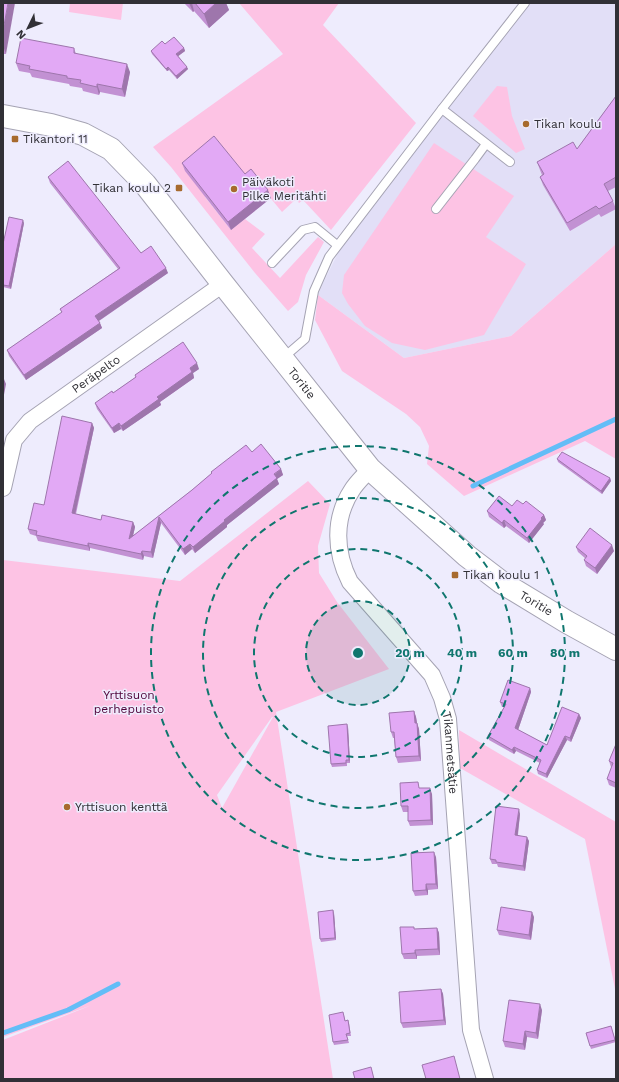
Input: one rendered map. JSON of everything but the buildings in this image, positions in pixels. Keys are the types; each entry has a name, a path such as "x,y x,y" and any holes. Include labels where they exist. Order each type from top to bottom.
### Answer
{"street":[{"name":"Toritie","path":"3,116 51,125 83,134 111,149 145,184 370,469 467,556 501,582 567,622 616,649"},
{"name":"Peräpelto","path":"3,488 14,440 30,421 223,284"},
{"name":"Tikanmetsätie","path":"370,469 351,491 341,511 338,532 339,553 345,573 350,582 432,675 442,698 448,719 471,1030 485,1079"}],"lane":[{"path":"283,359 305,339 314,291 329,257 337,245 526,3"},
{"path":"442,109 510,162"},
{"path":"436,209 476,159 486,144"},
{"path":"272,263 304,230 315,227 337,245"}],"shaded area":[{"name":"Tikan koulu","path":"529,3 616,3 616,244 511,336 404,358 318,295 340,249"}],"green space":[{"path":"70,3 123,3 121,20 69,12"},
{"path":"239,3 339,3 323,25 416,123 331,230 303,200 299,203 296,199 282,212 254,178 209,193 205,197 231,230 245,219 265,234 252,248 280,278 318,237 324,242 306,275 298,302 288,311 255,273 171,167 153,147 283,54"},
{"path":"497,86 507,87 512,116 525,149 516,153 473,116"},
{"path":"434,143 514,196 486,237 526,264 484,335 425,350 392,343 365,326 348,304 342,293 344,275"},
{"path":"616,244 616,459 585,441 464,496 427,464 429,446 420,427 406,414 342,371 315,320 318,295 404,358 511,336"},
{"name":"Yrttisuon perhepuisto","path":"308,481 330,504 318,546 319,573 337,602 389,669 276,712 333,1079 3,1079 3,1040 92,1005 3,1037 3,560 180,581","holes":["273,717 222,808 217,795"]},
{"path":"459,730 616,822 616,994 585,839 460,768"}],"waterway":[{"path":"473,486 616,419"},
{"path":"3,1033 68,1010 118,984"}],"place":[{"name":"Tikan koulu","path":"526,124"},
{"name":"Tikantori 11","path":"15,139"},
{"name":"Tikan koulu 2","path":"179,188"},
{"name":"Päiväkoti Pilke Meritähti","path":"234,189"},
{"name":"Tikan koulu 1","path":"455,575"},
{"name":"Yrttisuon kenttä","path":"67,807"}]}
